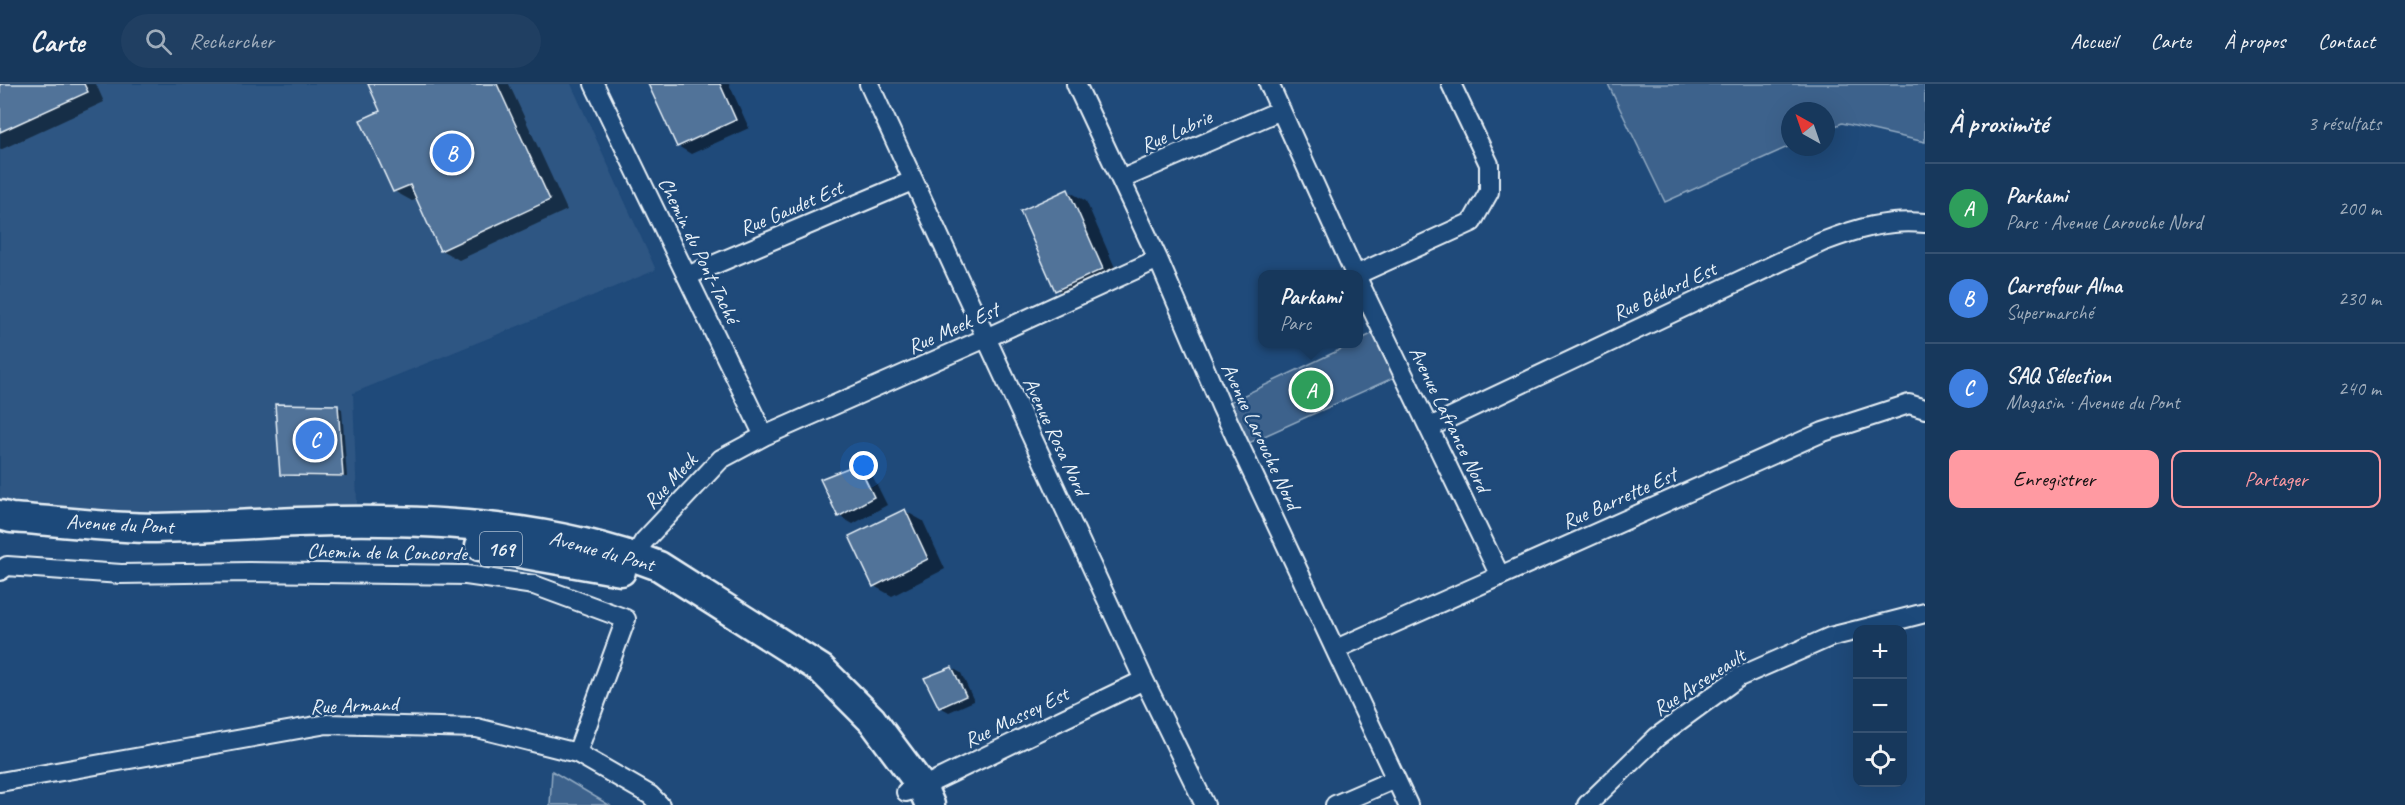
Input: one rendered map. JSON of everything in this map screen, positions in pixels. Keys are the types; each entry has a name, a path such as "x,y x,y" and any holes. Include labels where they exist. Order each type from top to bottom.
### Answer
{"main road":[{"name":"Avenue du Pont","path":"0,515 11,518 153,528 333,521 445,523 553,536 627,564 651,581 709,612 801,676 875,750 917,797"},
{"name":"Avenue du Pont","path":"0,529 58,541 148,546 251,541 440,541 627,564"}],"street":[{"name":"Chemin du Pont-Taché","path":"594,84 764,436"},
{"name":"Avenue Rosa Nord","path":"869,84 1144,680 1205,805"},
{"name":"Avenue Larouche Nord","path":"1076,84 1122,179 1221,406 1408,805"},
{"path":"1269,84 1355,270"},
{"path":"1363,271 1472,222 1489,192 1489,164 1451,84"},
{"name":"Rue Labrie","path":"1122,179 1281,110"},
{"name":"Rue Gaudet Est","path":"687,276 912,181"},
{"name":"Rue Bédard Est","path":"1430,427 1822,242 1865,226 1905,221 1925,223"},
{"name":"Rue Meek Est","path":"764,436 1158,259"},
{"name":"Avenue Lafrance Nord","path":"1363,290 1500,576"},
{"name":"Rue Barrette Est","path":"1336,649 1822,432 1909,405 1925,409"},
{"name":"Rue Meek","path":"627,564 644,541 721,459 764,436"},
{"name":"Chemin de la Concorde","path":"0,571 7,566 121,574 249,572 466,575 534,585 626,619 577,753"},
{"name":"Rue Arseneault","path":"1878,625 1925,613"},
{"name":"Rue Arseneault","path":"1597,802 1657,737 1739,677 1830,637 1853,631"},
{"name":"Rue Massey Est","path":"917,797 1144,680"},
{"name":"Rue Armand","path":"0,782 327,724 477,728 577,753 651,802"},
{"path":"1335,805 1395,779"}],"shaded area":[{"path":"0,84 571,84 656,270 353,393 358,528 149,517 0,499"},
{"path":"1608,84 1925,84 1925,142 1842,123 1835,126 1835,102 1781,102 1781,150 1665,202"},
{"path":"1382,329 1404,373 1240,447 1221,406 1344,348 1363,348 1363,338"},
{"path":"552,771 609,805 550,805"}],"building":[{"path":"0,84 84,84 88,92 0,132"},
{"path":"368,84 497,84 550,200 440,251 410,185 393,192 360,120 380,111"},
{"path":"648,84 720,84 736,120 677,147"},
{"path":"1068,189 1103,269 1055,291 1020,211"},
{"path":"275,404 338,405 343,476 280,475"},
{"path":"858,464 874,497 838,517 820,479"},
{"path":"905,509 928,559 873,587 849,536"},
{"path":"952,667 966,696 939,708 924,678"}],"place":[{"name":"Carrefour Alma","path":"452,153"},
{"name":"Parkami","path":"1311,390"},
{"name":"SAQ Sélection","path":"315,440"}]}
